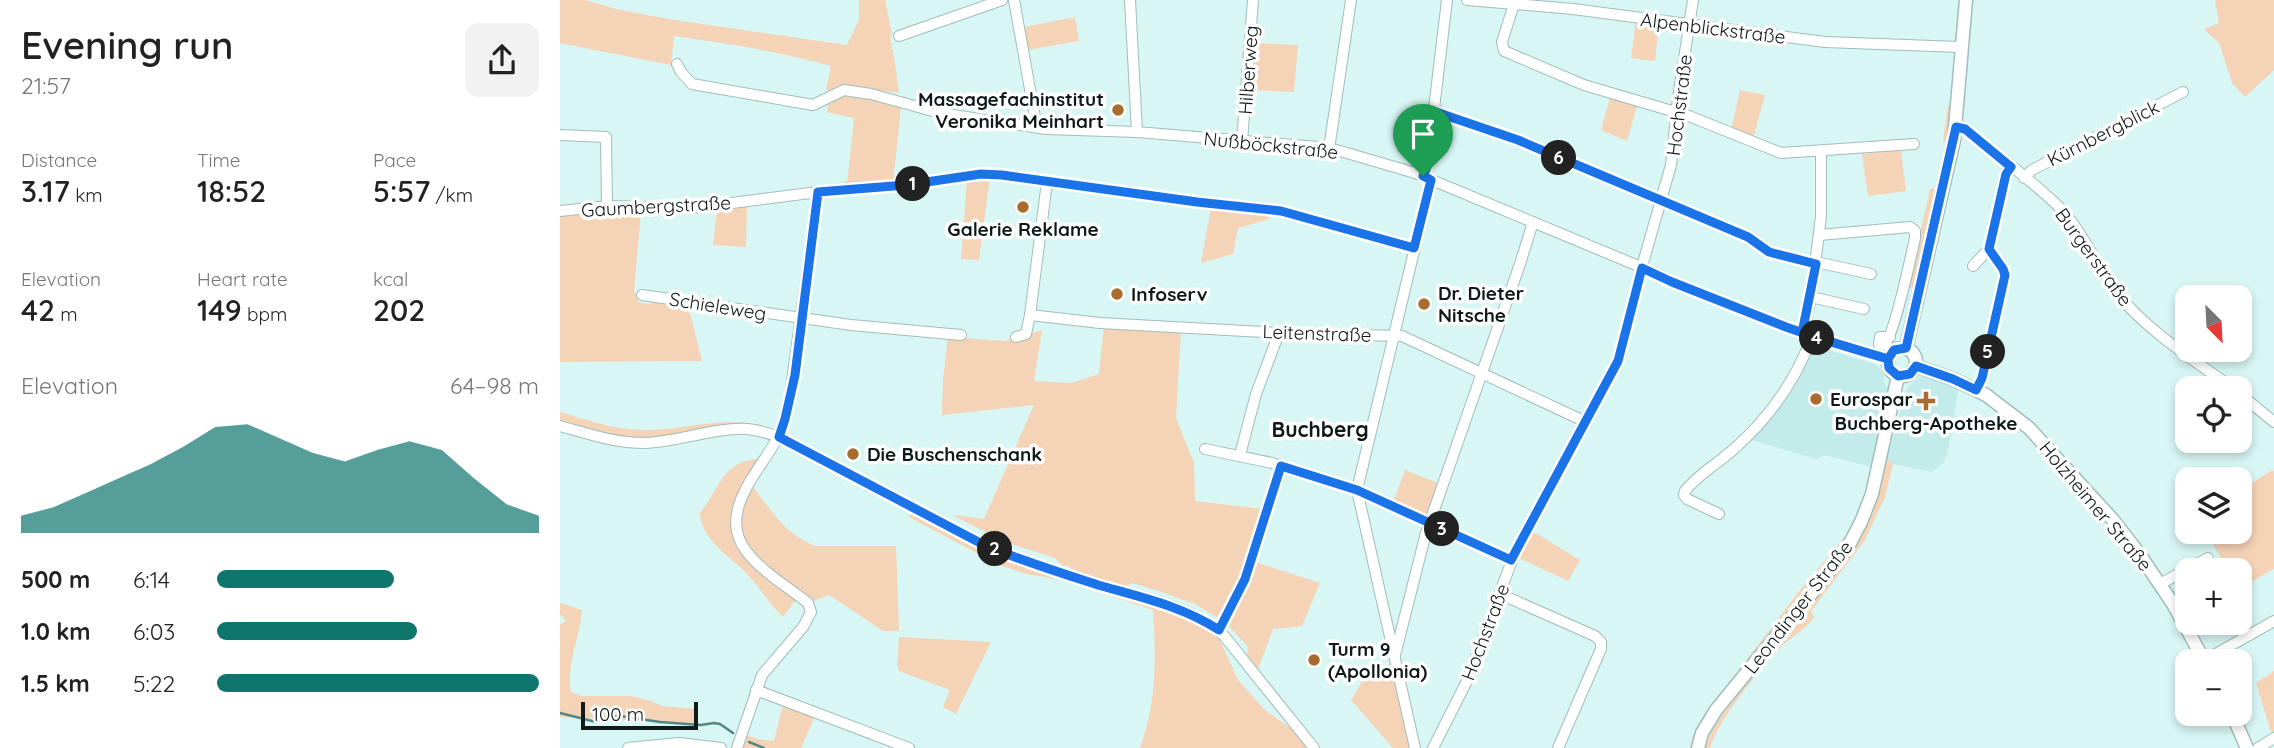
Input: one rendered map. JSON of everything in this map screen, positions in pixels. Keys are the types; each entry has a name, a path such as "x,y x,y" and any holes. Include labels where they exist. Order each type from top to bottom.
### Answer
{"street":[{"path":"899,36 1002,0"},
{"path":"1013,0 1035,117 1034,126"},
{"path":"1130,0 1137,132"},
{"name":"Hilberweg","path":"1242,141 1253,0"},
{"path":"1329,149 1350,0"},
{"path":"1415,748 1357,490 1414,248 1427,178 1447,0"},
{"name":"Alpenblickstraße","path":"1466,0 1690,24 1825,42 1960,47"},
{"name":"Hochstraße","path":"1433,748 1466,683 1511,560 1618,361 1671,165 1693,0"},
{"path":"1906,348 1956,127 1960,47 1966,0"},
{"path":"1514,4 1502,49 1584,85 1677,112 1781,153 1914,144"},
{"name":"Nußböckstraße","path":"677,64 692,83 813,105 844,90 871,94 943,114 1034,126 1329,149 1427,178 1672,282 1807,335 1888,359"},
{"name":"Kürnbergblick","path":"2024,178 2032,170 2183,92"},
{"path":"1433,111 1518,140 1749,238 1769,252 1871,274"},
{"name":"Burgerstraße","path":"1956,127 1965,129 2052,200 2069,219 2111,284 2133,311 2217,376"},
{"path":"560,135 606,137 607,206"},
{"path":"1719,514 1687,499 1685,491 1734,449 1766,416 1792,381 1803,359 1819,235 1821,151"},
{"path":"1973,266 1989,249 2006,174 2011,167"},
{"name":"Gaumbergstraße","path":"560,211 607,206 693,208 818,192 906,185 981,174 1281,211 1414,248"},
{"path":"1016,337 1026,334 1030,315 1047,182"},
{"path":"737,748 766,668 796,635 811,612 808,603 748,553 737,528 738,509 744,489 779,437 785,419 793,385 818,192"},
{"path":"1394,658 1430,523 1533,222"},
{"path":"1819,235 1910,228 1915,231 1890,337"},
{"path":"1976,390 1982,378 2005,275 1989,249"},
{"name":"Schieleweg","path":"642,295 802,318 961,335"},
{"path":"1811,297 1864,309"},
{"name":"Leitenstraße","path":"1030,315 1100,323 1402,336 1586,422"},
{"path":"1240,455 1256,394 1279,332"},
{"path":"1906,348 1915,355 1916,366 1910,374 1898,376 1889,368 1888,359 1894,350 1906,348"},
{"name":"Holzheimer Straße","path":"1916,366 1976,390 2016,416 2044,443 2113,520 2160,584 2198,649"},
{"name":"Leondinger Straße","path":"1698,748 1702,733 1716,710 1850,543 1872,494 1898,376"},
{"path":"2252,404 2274,422"},
{"path":"560,426 634,443 740,429 779,437 986,546 1019,559 1165,604 1219,630 1314,748"},
{"path":"1205,449 1281,466 1357,490 1511,560"},
{"path":"1219,630 1245,579 1281,466"},
{"path":"2160,584 2175,576"},
{"path":"1500,594 1595,636 1601,642 1601,649 1558,748"},
{"path":"2226,649 2274,621"},
{"path":"757,690 909,748"},
{"path":"2237,726 2247,748"},
{"path":"2258,748 2274,738"},
{"path":"628,748 679,743 721,748"}],"shaded area":[{"path":"560,0 586,0 668,19 847,45 859,20 859,0 885,0 892,34 890,49 893,49 899,93 839,85 832,91 826,90 831,66 773,52 674,36 671,65 560,43"},
{"path":"2215,0 2274,0 2274,70 2245,97 2232,83 2219,43 2204,29 2219,23"},
{"path":"1075,17 1079,41 1028,50 1024,27"},
{"path":"1636,20 1659,22 1655,61 1631,58"},
{"path":"1253,43 1298,45 1294,92 1250,90"},
{"path":"1740,90 1765,95 1753,139 1731,130"},
{"path":"840,94 870,98 901,107 893,182 847,184 854,118 827,112 829,101"},
{"path":"1610,98 1637,106 1627,141 1601,130"},
{"path":"1948,105 1952,110 1947,144 1915,283 1907,292 1930,189 1935,188 1945,143 1943,139"},
{"path":"1901,150 1906,191 1868,196 1862,154"},
{"path":"990,177 979,260 961,259 967,180"},
{"path":"747,204 746,247 713,245 717,209"},
{"path":"1211,208 1272,214 1267,220 1238,228 1233,254 1201,263"},
{"path":"606,210 641,211 634,291 639,303 650,304 654,300 688,305 702,361 560,362 560,215"},
{"path":"1104,326 1181,330 1176,418 1194,463 1195,501 1263,509 1243,579 1221,620 1195,604 1159,591 1132,583 1123,587 1072,571 1055,558 1008,543 952,515 984,519 1034,405 942,415 948,337 1005,341 1042,330 1034,381 1071,383 1099,374"},
{"path":"1815,343 1824,346 1824,349 1875,364 1883,372 1885,385 1889,387 1872,467 1824,455 1816,459 1752,440 1784,403"},
{"path":"1921,376 1943,379 1943,382 1959,388 1947,455 1943,463 1932,472 1893,464 1887,458 1907,387"},
{"path":"560,412 633,430 660,430 728,422 761,425 776,431 746,425 660,437 634,437 560,420"},
{"path":"1887,458 1893,464 1885,497 1865,540 1811,611 1814,617 1811,621 1763,666 1730,710 1710,748 1705,748 1723,714 1856,546 1873,513"},
{"path":"760,459 739,494 735,533 797,598 783,617 752,579 711,540 700,513 730,470 738,464"},
{"path":"1405,470 1440,484 1427,518 1393,503"},
{"path":"2272,470 2274,472 2274,569 2252,581 2252,558 2221,558 2213,544 2252,544 2252,483"},
{"path":"751,484 779,521 806,542 816,546 896,546 899,631 883,631 829,595 813,601 808,600 772,573 751,551 740,524 742,506"},
{"path":"911,513 985,550 1197,620 1217,634 1238,680 1265,710 1295,731 1309,748 1140,748 1150,714 1154,680 1153,610 1064,580 1026,574 999,565 909,517"},
{"path":"1856,523 1693,748 1690,748 1705,714 1797,594"},
{"path":"1532,531 1580,560 1568,581 1519,558"},
{"path":"1255,562 1320,583 1302,626 1273,629 1258,669 1247,655 1248,647 1227,624 1248,583"},
{"path":"560,603 582,610 570,671 571,692 581,696 631,696 662,706 696,709 698,719 694,723 560,717 560,624 566,622 560,615"},
{"path":"899,637 991,642 956,714 943,707 950,690 899,671"},
{"path":"1392,663 1411,748 1393,748 1351,700 1370,669"},
{"path":"2274,671 2274,734 2272,735 2256,683"},
{"path":"783,705 815,716 801,748 742,748 745,734 774,741"}],"waterway":[{"path":"560,713 596,722 603,718 620,716 660,722 701,725 714,723 733,733"},
{"path":"749,742 764,748"}],"place":[{"name":"Massagefachinstitut Veronika Meinhart","path":"1118,110"},
{"name":"Galerie Reklame","path":"1023,207"},
{"name":"Infoserv","path":"1117,294"},
{"name":"Dr. Dieter Nitsche","path":"1424,304"},
{"name":"Eurospar","path":"1816,399"},
{"name":"Buchberg-Apotheke","path":"1926,401"},
{"name":"Die Buschenschank","path":"853,454"},
{"name":"Turm 9 (Apollonia)","path":"1314,660"}],"district":[{"name":"Buchberg","path":"1320,429"}],"route":[{"path":"1423,176 1427,167 1433,111 1518,140 1748,237 1769,252 1816,264 1802,333 1888,359 1891,372 1902,377 1913,372 1916,366 1976,390 1982,378 2005,275 1989,249 2007,170 2011,167 1965,129 1956,127 1906,348 1894,350 1888,359 1835,344 1802,333 1786,327 1642,268 1618,361 1511,560 1357,490 1281,466 1245,579 1219,630 1165,604 1096,584 986,546 779,437 795,375 818,192 906,185 959,176 1002,175 1281,211 1414,248 1431,180 1423,176"}]}
